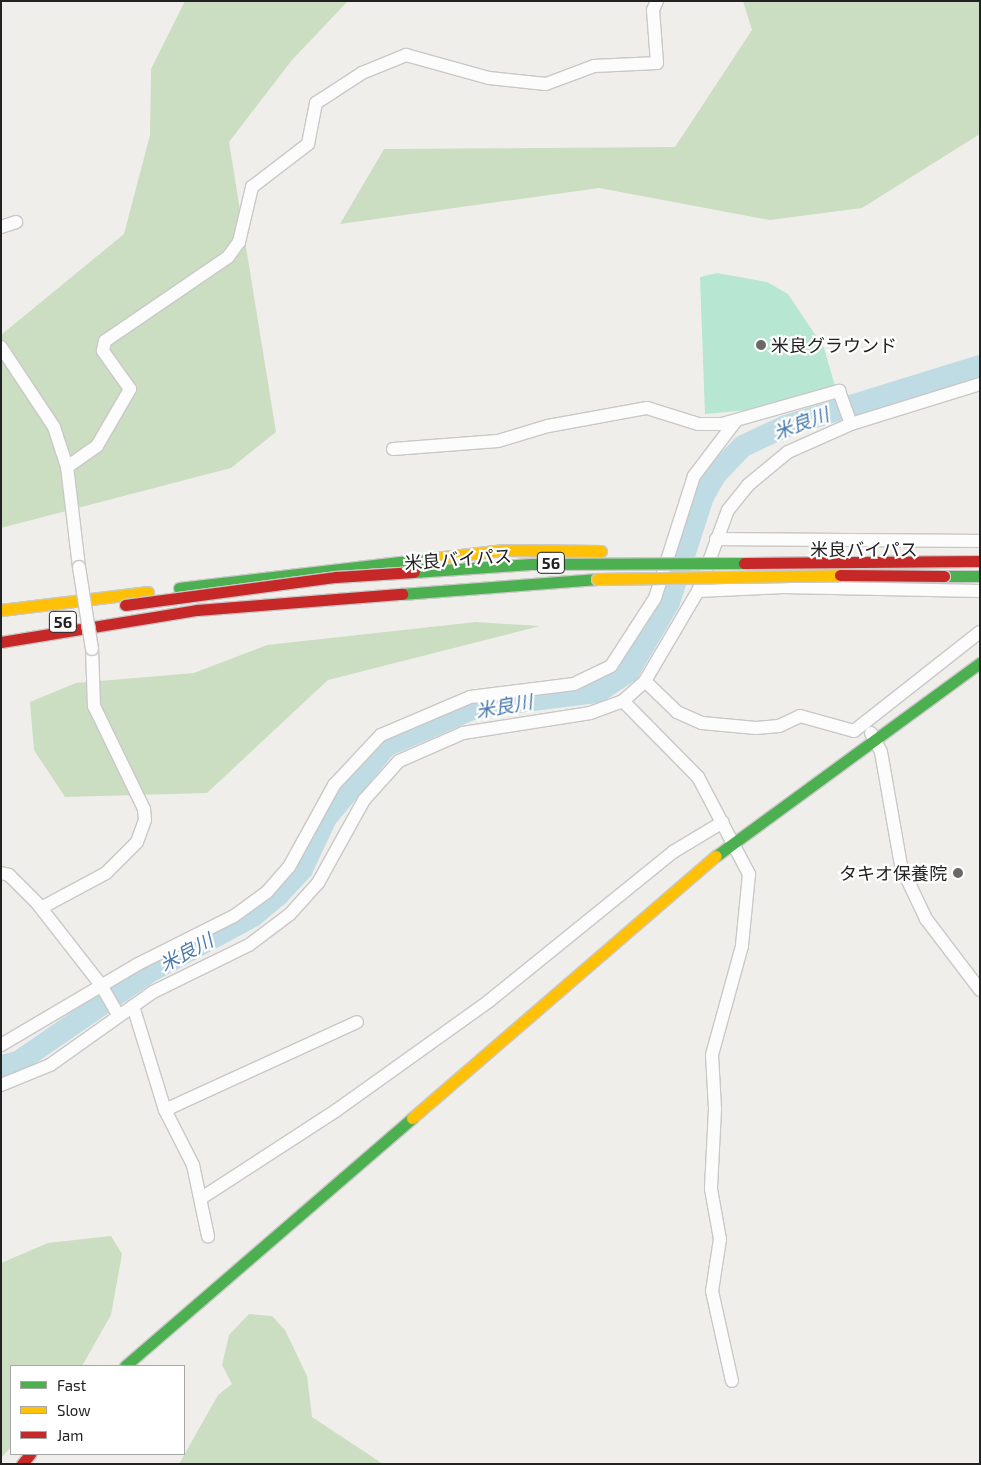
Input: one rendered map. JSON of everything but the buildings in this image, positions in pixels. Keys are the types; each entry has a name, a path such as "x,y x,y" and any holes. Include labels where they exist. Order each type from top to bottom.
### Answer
{"main road":[{"path":"1,610 362,564 503,550 980,554"},
{"name":"米良バイパス","path":"1,633 125,609 336,578 530,564 980,561"},
{"name":"米良バイパス","path":"1,620 341,586 506,573 732,566 980,567"},
{"path":"1,642 197,610 597,579 733,574 980,576"},
{"path":"127,1365 733,841 980,663"}],"street":[{"path":"67,467 97,446 130,389 103,351 105,341 228,258 239,242 252,187 308,144 316,103 362,73 406,55 489,78 546,84 594,66 657,64 654,10 657,1"},
{"path":"1,227 16,222"},
{"path":"1,347 54,427 67,467 79,567 92,649 94,706 144,809 143,826 137,842 106,872 41,908"},
{"path":"1,1085 50,1065 116,1012 133,1006 175,979 249,945 290,914 318,884 364,800 400,761 463,733 590,713 623,701 645,681 698,592 728,510 767,467 788,452 850,421 980,384"},
{"path":"393,449 498,441 548,426 647,408 698,424 736,422 839,391 850,421"},
{"path":"1,1045 234,916 267,892 289,867 334,785 381,735 470,697 574,684 612,666 655,598 694,476 736,422"},
{"path":"716,539 980,541"},
{"path":"698,592 784,588 976,591 980,602"},
{"path":"645,681 677,712 714,725 771,727 800,716 854,731 866,725 980,632"},
{"path":"623,701 682,758 713,799 749,874 750,890 737,972 712,1055 716,1109 711,1189 720,1239 712,1291 732,1381"},
{"path":"866,725 881,752 901,866 926,919 980,990"},
{"path":"203,1197 337,1110 489,1000 673,852 723,822"},
{"path":"1,874 9,874 41,908 102,989 116,1012"},
{"path":"133,1006 165,1110 193,1165 203,1197 208,1236"},
{"path":"165,1110 235,1081 357,1022"}],"green space":[{"path":"185,1 348,1 292,60 229,142 276,432 231,468 1,528 1,335 124,234 150,135 151,69"},
{"path":"743,1 980,1 980,134 862,208 770,220 599,188 340,224 384,149 675,147 752,30"},
{"name":"米良グラウンド","path":"717,273 767,282 788,294 824,348 835,386 747,410 705,414 700,277"},
{"path":"476,622 540,626 328,680 207,793 65,797 34,750 30,702 76,683 194,673 267,645"},
{"path":"111,1236 122,1254 111,1315 83,1365 10,1365 10,1448 1,1458 1,1263 48,1243"},
{"path":"249,1314 272,1316 285,1330 307,1376 312,1417 383,1464 179,1464 218,1395 232,1384 222,1365 229,1335"}],"waterway":[{"name":"米良川","path":"1,1066 18,1062 149,972 253,916 278,895 302,869 326,818 386,746 477,707 598,692 629,671 669,602 703,497 715,475 743,446 786,426 980,366"}],"traffic: fast":[{"path":"179,588 427,559"},
{"path":"414,572 531,564 744,563"},
{"path":"944,576 980,576"},
{"path":"402,594 597,579"},
{"path":"716,856 980,663"},
{"path":"126,1365 412,1118"}],"traffic: slow":[{"path":"427,559 503,550 601,551"},
{"path":"597,579 840,575"},
{"path":"1,610 148,592"},
{"path":"412,1118 716,856"}],"traffic: jam":[{"path":"744,563 980,561"},
{"path":"125,605 336,577 414,572"},
{"path":"840,575 944,576"},
{"path":"1,642 197,610 402,594"},
{"path":"22,1464 29,1455"}],"place":[{"name":"米良グラウンド","path":"761,345"},
{"name":"タキオ保養院","path":"958,873"}]}
